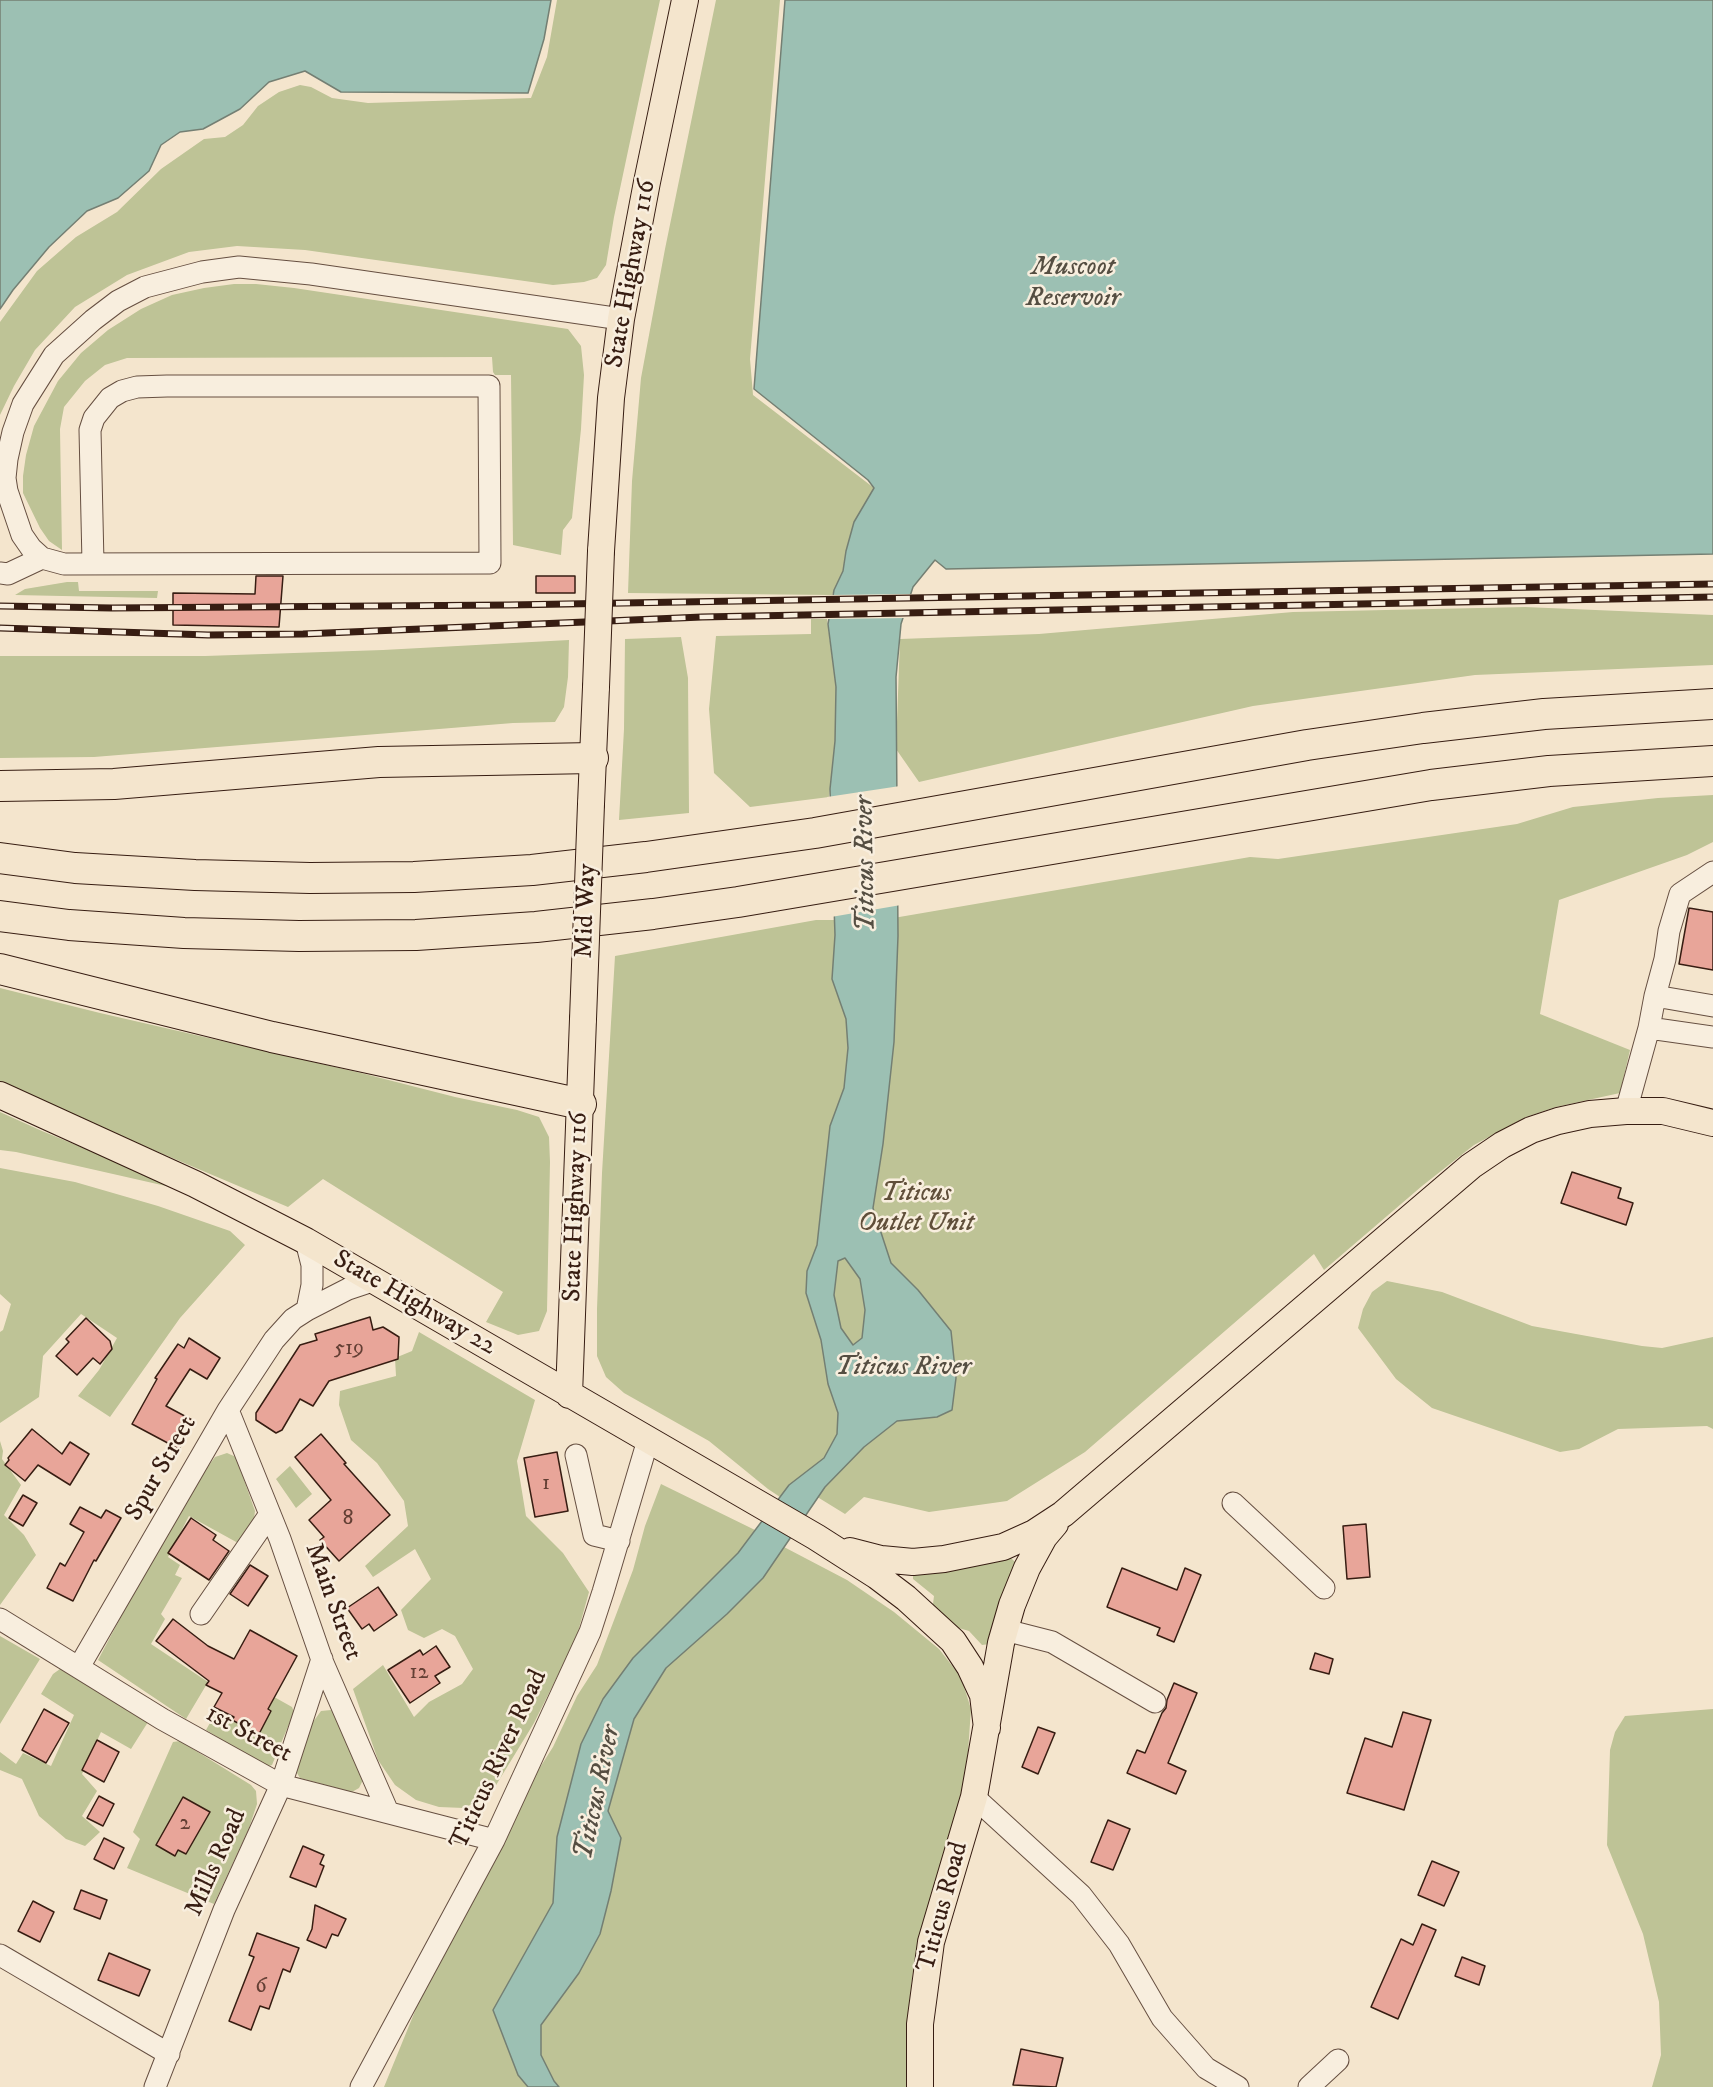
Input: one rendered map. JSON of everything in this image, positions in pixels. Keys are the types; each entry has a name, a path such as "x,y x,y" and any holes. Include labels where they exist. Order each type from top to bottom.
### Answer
{"highway":[{"path":"0,858 75,868 195,875 310,878 414,877 543,869 656,856 815,833 1306,745 1423,728 1544,714 1713,704"},
{"path":"0,786 114,784 379,762 593,758"},
{"path":"0,916 69,925 184,933 299,936 416,935 536,927 738,902 1431,785 1549,771 1713,761"},
{"path":"0,969 272,1037 581,1104"}],"main road":[{"name":"State Highway 116","path":"596,687 601,551 611,398 621,319 685,0"},
{"name":"Mid Way","path":"583,1019 596,687"},
{"name":"State Highway 116","path":"569,1395 583,1019"},
{"name":"State Highway 22","path":"0,1095 174,1174 306,1241 816,1537"},
{"path":"816,1537 850,1551 913,1562 944,1559 1003,1547 1034,1533 1063,1514 1471,1166 1512,1140 1558,1120 1590,1114 1664,1111 1713,1123"},
{"name":"Titicus Road","path":"920,2087 920,2024 931,1942 974,1797 993,1684 1005,1630 1027,1568 1044,1537 1063,1514"},
{"name":"Titicus Road","path":"816,1537 899,1592 953,1641 970,1666 983,1695 987,1728"}],"street":[{"path":"93,563 90,430 100,408 122,391 137,387 167,386 489,386 490,563 64,564 42,558 22,535 5,478 13,432 23,404 54,355 93,320 118,302 145,287 173,278 239,267 311,274 621,319"},
{"path":"0,573 8,574 42,558"},
{"path":"1626,1111 1649,1029 1669,931 1680,894 1713,872"},
{"path":"1655,996 1713,1006"},
{"path":"1649,1029 1713,1037"},
{"path":"306,1241 312,1265 312,1286 307,1310"},
{"name":"Spur Street","path":"79,1667 228,1410 274,1340 293,1319 307,1310 348,1289 375,1280"},
{"name":"Main Street","path":"228,1410 270,1514 322,1659 388,1812"},
{"name":"Titicus River Road","path":"361,2087 494,1840 590,1632 648,1440"},
{"path":"576,1455 594,1534 619,1542"},
{"path":"1233,1503 1324,1588"},
{"path":"201,1614 270,1514"},
{"name":"1st Street","path":"0,1619 162,1719 281,1785 494,1840"},
{"path":"1005,1630 1052,1642 1155,1702"},
{"name":"Mills Road","path":"155,2087 224,1910 281,1785 322,1659"},
{"path":"974,1797 1081,1895 1119,1944 1162,2018 1206,2068 1238,2087"},
{"path":"0,1955 169,2054"},
{"path":"1309,2087 1338,2060"}],"green space":[{"path":"557,0 660,0 606,265 597,278 584,282 553,285 305,250 237,246 189,252 127,275 75,307 35,350 0,415 0,322 37,271 76,237 117,212 161,169 204,139 225,137 243,125 258,106 279,92 300,85 311,87 332,98 368,103 531,98 547,57"},
{"path":"716,0 780,0 750,359 753,395 874,488 854,522 843,571 832,595 628,593 632,481 641,378"},
{"path":"234,284 294,288 568,329 581,346 584,375 572,518 563,530 561,555 513,545 511,375 495,375 492,357 127,358 105,365 85,381 64,407 60,429 62,550 49,541 23,493 23,476 34,426 58,381 81,353 108,330 141,309 172,295"},
{"path":"78,582 79,591 158,591 157,598 15,595 25,589"},
{"path":"1525,607 1713,615 1713,665 1475,675 1253,706 919,782 896,749 900,639 1039,634 1293,612"},
{"path":"811,619 827,619 836,687 835,741 829,797 750,807 714,773 709,709 716,636 811,634"},
{"path":"681,637 688,678 689,813 619,820 624,729 625,639"},
{"path":"569,640 564,707 555,722 513,723 94,757 0,758 0,656 205,656 383,650"},
{"name":"Titicus Outlet Unit","path":"1713,795 1713,842 1687,855 1559,900 1540,1014 1630,1050 1620,1093 1556,1107 1526,1117 1474,1145 1324,1270 1314,1254 1085,1452 1007,1501 929,1512 864,1497 845,1514 793,1482 780,1497 709,1441 624,1393 606,1377 597,1356 597,1309 602,1173 615,956 816,920 834,920 835,928 1250,857 1278,859 1517,824 1573,807"},
{"path":"0,988 539,1117 549,1137 550,1162 547,1311 539,1331 518,1335 486,1322 503,1292 323,1179 288,1207 85,1121 0,1082"},
{"path":"0,1112 42,1131 188,1191 0,1150"},
{"path":"0,1168 75,1182 158,1206 230,1231 245,1245 180,1318 110,1417 78,1396 99,1370 117,1338 81,1314 43,1356 39,1397 0,1423 0,1332 3,1330 11,1304 0,1294"},
{"path":"1387,1281 1442,1292 1532,1326 1642,1346 1662,1348 1713,1337 1713,1429 1707,1426 1618,1429 1579,1449 1560,1452 1432,1408 1396,1379 1358,1328 1363,1309 1372,1292"},
{"path":"419,1332 535,1400 517,1461 526,1516 563,1553 589,1592 576,1639 534,1723 490,1795 464,1808 439,1807 416,1800 395,1785 378,1760 353,1689 383,1665 414,1717 429,1702 462,1684 473,1669 455,1636 442,1629 424,1638 408,1630 401,1610 431,1579 415,1549 373,1577 365,1566 408,1526 404,1501 377,1463 351,1440 339,1405 340,1391 396,1376 395,1358 412,1351"},
{"path":"0,1441 3,1451 2,1459 21,1485 4,1515 24,1535 36,1555 0,1605"},
{"path":"227,1453 236,1457 255,1511 254,1519 238,1543 189,1516 168,1557 180,1565 175,1575 182,1578 161,1614 165,1619 151,1644 208,1682 186,1719 98,1660 158,1547 199,1479 215,1457"},
{"path":"290,1466 312,1494 296,1508 276,1479"},
{"path":"661,1484 755,1530 748,1539 777,1556 784,1547 847,1580 894,1612 939,1649 961,1677 971,1709 968,1752 960,1800 914,1963 907,2021 907,2087 384,2087 440,1950 530,1783 553,1747 577,1696 597,1665 633,1570 645,1526"},
{"path":"1004,1557 1011,1558 1015,1562 990,1644 982,1645 969,1631 931,1620 934,1596 913,1579 913,1572"},
{"path":"0,1636 40,1659 0,1724"},
{"path":"60,1669 148,1722 131,1749 101,1732 82,1774 97,1791 82,1816 100,1832 85,1846 66,1839 39,1816 22,1779 0,1770 0,1752 16,1764 23,1753 51,1766 74,1715 41,1694 53,1674"},
{"path":"244,1680 292,1707 294,1712 272,1765 266,1767 206,1730 216,1712 247,1729 263,1724"},
{"path":"1713,1709 1713,2087 1652,2087 1661,2055 1659,2002 1643,1934 1607,1845 1610,1750 1615,1732 1625,1716"},
{"path":"331,1710 341,1726 362,1774 359,1788 352,1792 300,1778 297,1773 313,1722 321,1711"},
{"path":"180,1741 251,1785 256,1791 257,1804 249,1828 214,1904 127,1868 140,1839 133,1832 173,1742"}],"water":[{"path":"0,0 551,0 544,39 528,93 341,92 305,71 269,82 240,109 203,129 180,132 161,145 149,171 118,198 87,211 49,247 0,309"},
{"name":"Muscoot Reservoir","path":"785,0 1713,0 1713,554 946,569 935,560 913,587 901,624 896,677 898,936 894,1042 883,1144 873,1208 891,1263 918,1290 951,1331 956,1378 952,1410 937,1417 897,1421 864,1447 825,1487 763,1578 727,1614 666,1668 634,1719 608,1811 621,1838 600,1934 579,1973 541,2025 541,2055 559,2087 528,2087 518,2075 493,2010 553,1903 557,1837 581,1744 603,1699 633,1658 738,1553 789,1485 824,1458 837,1434 838,1413 828,1384 821,1340 806,1293 807,1271 817,1245 830,1126 844,1088 848,1048 846,1019 832,979 835,935 830,789 835,741 836,687 828,624 834,590 843,571 854,522 874,488 868,480 754,389","holes":["845,1258 860,1279 865,1310 862,1338 853,1345 841,1328 834,1295 838,1261"]}],"pier":[{"path":"914,594 906,618 826,619 830,595"},
{"path":"900,786 901,905 831,917 827,797"}],"building":[{"path":"256,576 283,576 279,627 173,625 173,593 255,594"},
{"path":"536,576 575,576 575,593 536,593"},
{"path":"1689,908 1713,912 1713,970 1679,964"},
{"path":"1572,1172 1621,1188 1618,1198 1633,1203 1626,1225 1561,1203"},
{"path":"370,1317 373,1330 383,1327 399,1337 398,1359 329,1381 313,1406 300,1399 282,1430 276,1433 256,1420 256,1413 300,1345 317,1340 315,1334"},
{"path":"86,1318 110,1341 112,1349 100,1364 93,1358 77,1375 56,1356 69,1342 66,1339"},
{"path":"189,1338 220,1358 207,1379 190,1369 166,1406 194,1421 179,1449 132,1424 157,1379 155,1378 178,1344 184,1348"},
{"path":"32,1429 62,1454 70,1442 89,1454 70,1485 38,1465 25,1481 5,1465 8,1458"},
{"path":"321,1434 346,1463 344,1464 390,1515 339,1561 320,1540 324,1537 309,1520 331,1500 295,1457"},
{"path":"557,1452 568,1511 535,1517 524,1458"},
{"path":"23,1495 37,1503 23,1526 9,1518"},
{"path":"80,1507 101,1518 106,1510 121,1518 96,1561 94,1560 73,1601 47,1588 60,1563 65,1566 84,1532 70,1524"},
{"path":"191,1518 216,1535 213,1540 229,1551 209,1580 168,1553"},
{"path":"1366,1524 1370,1577 1347,1579 1343,1526"},
{"path":"250,1565 268,1576 248,1606 230,1594"},
{"path":"1122,1568 1177,1590 1185,1568 1201,1575 1174,1642 1157,1635 1160,1628 1107,1607"},
{"path":"378,1587 397,1615 374,1631 369,1624 362,1629 347,1608"},
{"path":"173,1619 208,1646 234,1659 250,1630 297,1656 268,1709 271,1711 259,1734 232,1720 234,1717 214,1707 222,1693 206,1685 209,1681 156,1641"},
{"path":"436,1646 450,1667 435,1676 440,1683 410,1703 388,1670 420,1650 423,1655"},
{"path":"1315,1653 1333,1659 1329,1674 1310,1669"},
{"path":"1174,1683 1197,1693 1168,1763 1186,1771 1176,1794 1127,1773 1137,1750 1145,1753 1166,1708"},
{"path":"44,1709 69,1723 46,1763 22,1750"},
{"path":"1403,1712 1431,1720 1404,1810 1347,1793 1365,1738 1392,1747"},
{"path":"1038,1727 1055,1733 1038,1774 1022,1767"},
{"path":"97,1740 119,1752 104,1782 82,1770"},
{"path":"99,1796 114,1804 103,1826 87,1818"},
{"path":"183,1797 210,1812 186,1854 178,1850 175,1856 156,1845"},
{"path":"1108,1820 1130,1829 1113,1870 1091,1862"},
{"path":"104,1838 124,1848 114,1869 94,1859"},
{"path":"303,1846 324,1855 320,1864 324,1866 316,1887 290,1877"},
{"path":"1432,1861 1459,1872 1444,1906 1418,1895"},
{"path":"81,1890 107,1900 100,1919 74,1909"},
{"path":"33,1901 54,1912 40,1942 18,1931"},
{"path":"315,1905 346,1919 338,1936 332,1934 326,1948 307,1940 312,1929"},
{"path":"1422,1924 1436,1930 1398,2019 1371,2007 1401,1939 1413,1945"},
{"path":"257,1933 299,1948 290,1972 283,1969 269,2009 260,2006 251,2030 229,2021 254,1957 249,1955"},
{"path":"109,1953 150,1970 139,1996 98,1980"},
{"path":"1462,1957 1485,1966 1479,1985 1455,1976"},
{"path":"1021,2049 1063,2058 1056,2087 1013,2085"}],"railway":[{"path":"0,606 112,608 509,605 1713,584"},
{"path":"0,628 208,635 303,634 702,617 1713,597"}],"water label":[{"name":"Titicus River","path":"867,864"},
{"name":"Titicus River","path":"903,1368"},
{"name":"Titicus River","path":"599,1793"}]}
